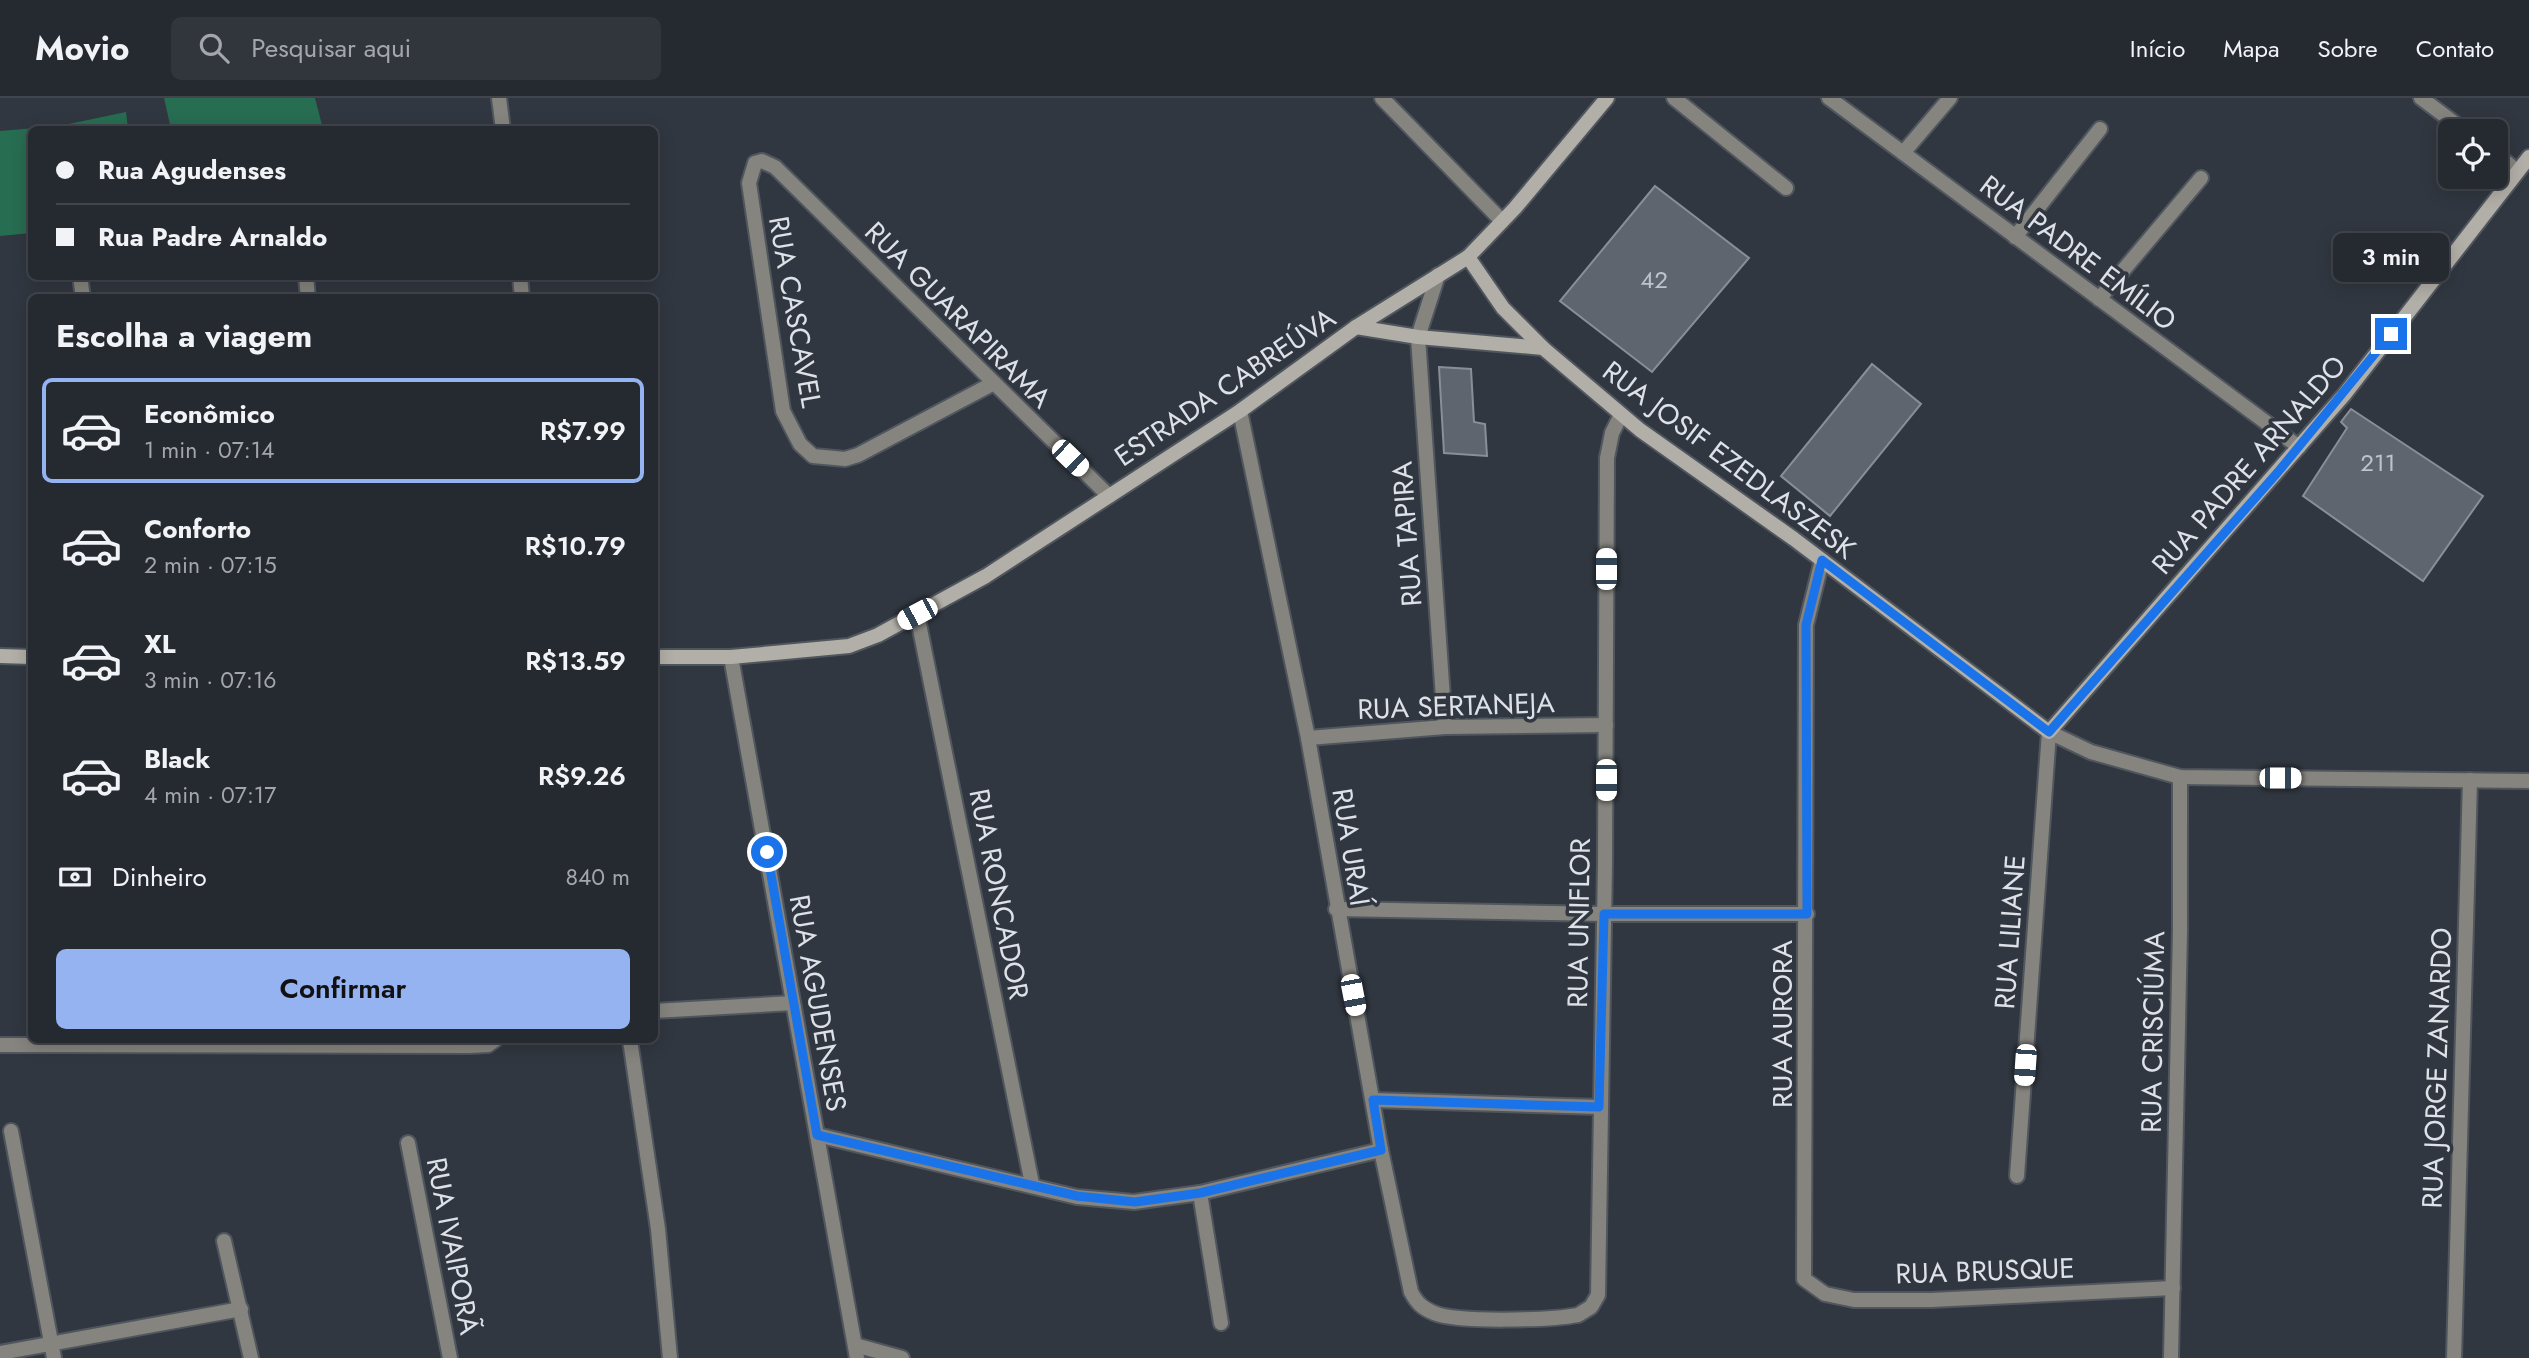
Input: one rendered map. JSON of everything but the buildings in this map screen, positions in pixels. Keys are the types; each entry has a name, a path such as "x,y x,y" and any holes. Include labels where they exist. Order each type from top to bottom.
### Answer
{"main road":[{"name":"ESTRADA CABREÚVA","path":"658,657 731,657 849,646 917,614 986,576 1240,411 1356,327 1468,257 1607,98"},
{"name":"RUA PADRE ARNALDO","path":"2049,732 2344,395 2529,157"},
{"name":"RUA JOSIF EZEDLASZESK","path":"1468,257 1503,308 1543,348 1621,415 1822,560 2049,732"},
{"path":"1356,327 1418,337 1543,348"},
{"path":"0,656 28,657"}],"street":[{"path":"499,98 502,126"},
{"path":"1382,98 1502,221"},
{"path":"1674,98 1786,188"},
{"name":"RUA PADRE EMÍLIO","path":"1829,98 2299,447"},
{"path":"1903,153 1950,98"},
{"path":"2421,98 2449,119"},
{"path":"2015,236 2100,129"},
{"name":"RUA CASCAVEL","path":"775,167 762,161 755,163 749,183 783,411 800,444 814,456 829,459 858,455 992,384"},
{"path":"2508,164 2517,171"},
{"name":"RUA GUARAPIRAMA","path":"775,167 1108,496"},
{"path":"2099,299 2201,178"},
{"path":"1418,337 1438,275"},
{"name":"RUA TAPIRA","path":"1418,337 1445,727"},
{"name":"RUA URAÍ","path":"1240,411 1308,738 1336,909 1381,1150 1411,1292"},
{"name":"RUA UNIFLOR","path":"1411,1292 1419,1305 1437,1315 1563,1318 1578,1315 1591,1307 1598,1295 1607,458 1612,433 1621,415"},
{"name":"RUA AURORA","path":"1804,1279 1806,625 1822,560"},
{"name":"RUA RONCADOR","path":"917,614 1032,1184"},
{"name":"RUA AGUDENSES","path":"731,657 856,1351"},
{"name":"RUA SERTANEJA","path":"1308,738 1445,727 1606,725"},
{"path":"2049,732 2091,752 2180,778 2529,781"},
{"name":"RUA LILIANE","path":"2017,1176 2049,732"},
{"name":"RUA CRISCIÚMA","path":"2171,1358 2180,778"},
{"name":"RUA JORGE ZANARDO","path":"2454,1358 2470,780"},
{"path":"1336,909 1604,914 1807,914"},
{"path":"658,1011 793,1003"},
{"path":"0,1045 470,1046 491,1043"},
{"path":"630,1043 658,1229 670,1358"},
{"path":"1373,1100 1599,1107"},
{"path":"11,1131 54,1358"},
{"path":"817,1135 1108,1201 1135,1202 1200,1193 1381,1150"},
{"name":"RUA IVAIPORÃ","path":"408,1143 450,1358"},
{"path":"1200,1193 1221,1323"},
{"path":"224,1241 251,1358"},
{"name":"RUA BRUSQUE","path":"1804,1279 1825,1294 1854,1300 1931,1300 2173,1288"},
{"path":"0,1353 241,1309"},
{"path":"856,1351 902,1358"}],"green space":[{"path":"164,98 315,98 322,126 170,126"},
{"path":"126,112 128,126 59,126"},
{"path":"28,129 28,233 0,236 0,131"}],"route":[{"path":"767,852 817,1135 1077,1196 1135,1202 1200,1193 1381,1150 1373,1100 1599,1107 1604,914 1807,914 1806,625 1822,560 2049,732 2278,472 2344,395 2391,334"}]}
